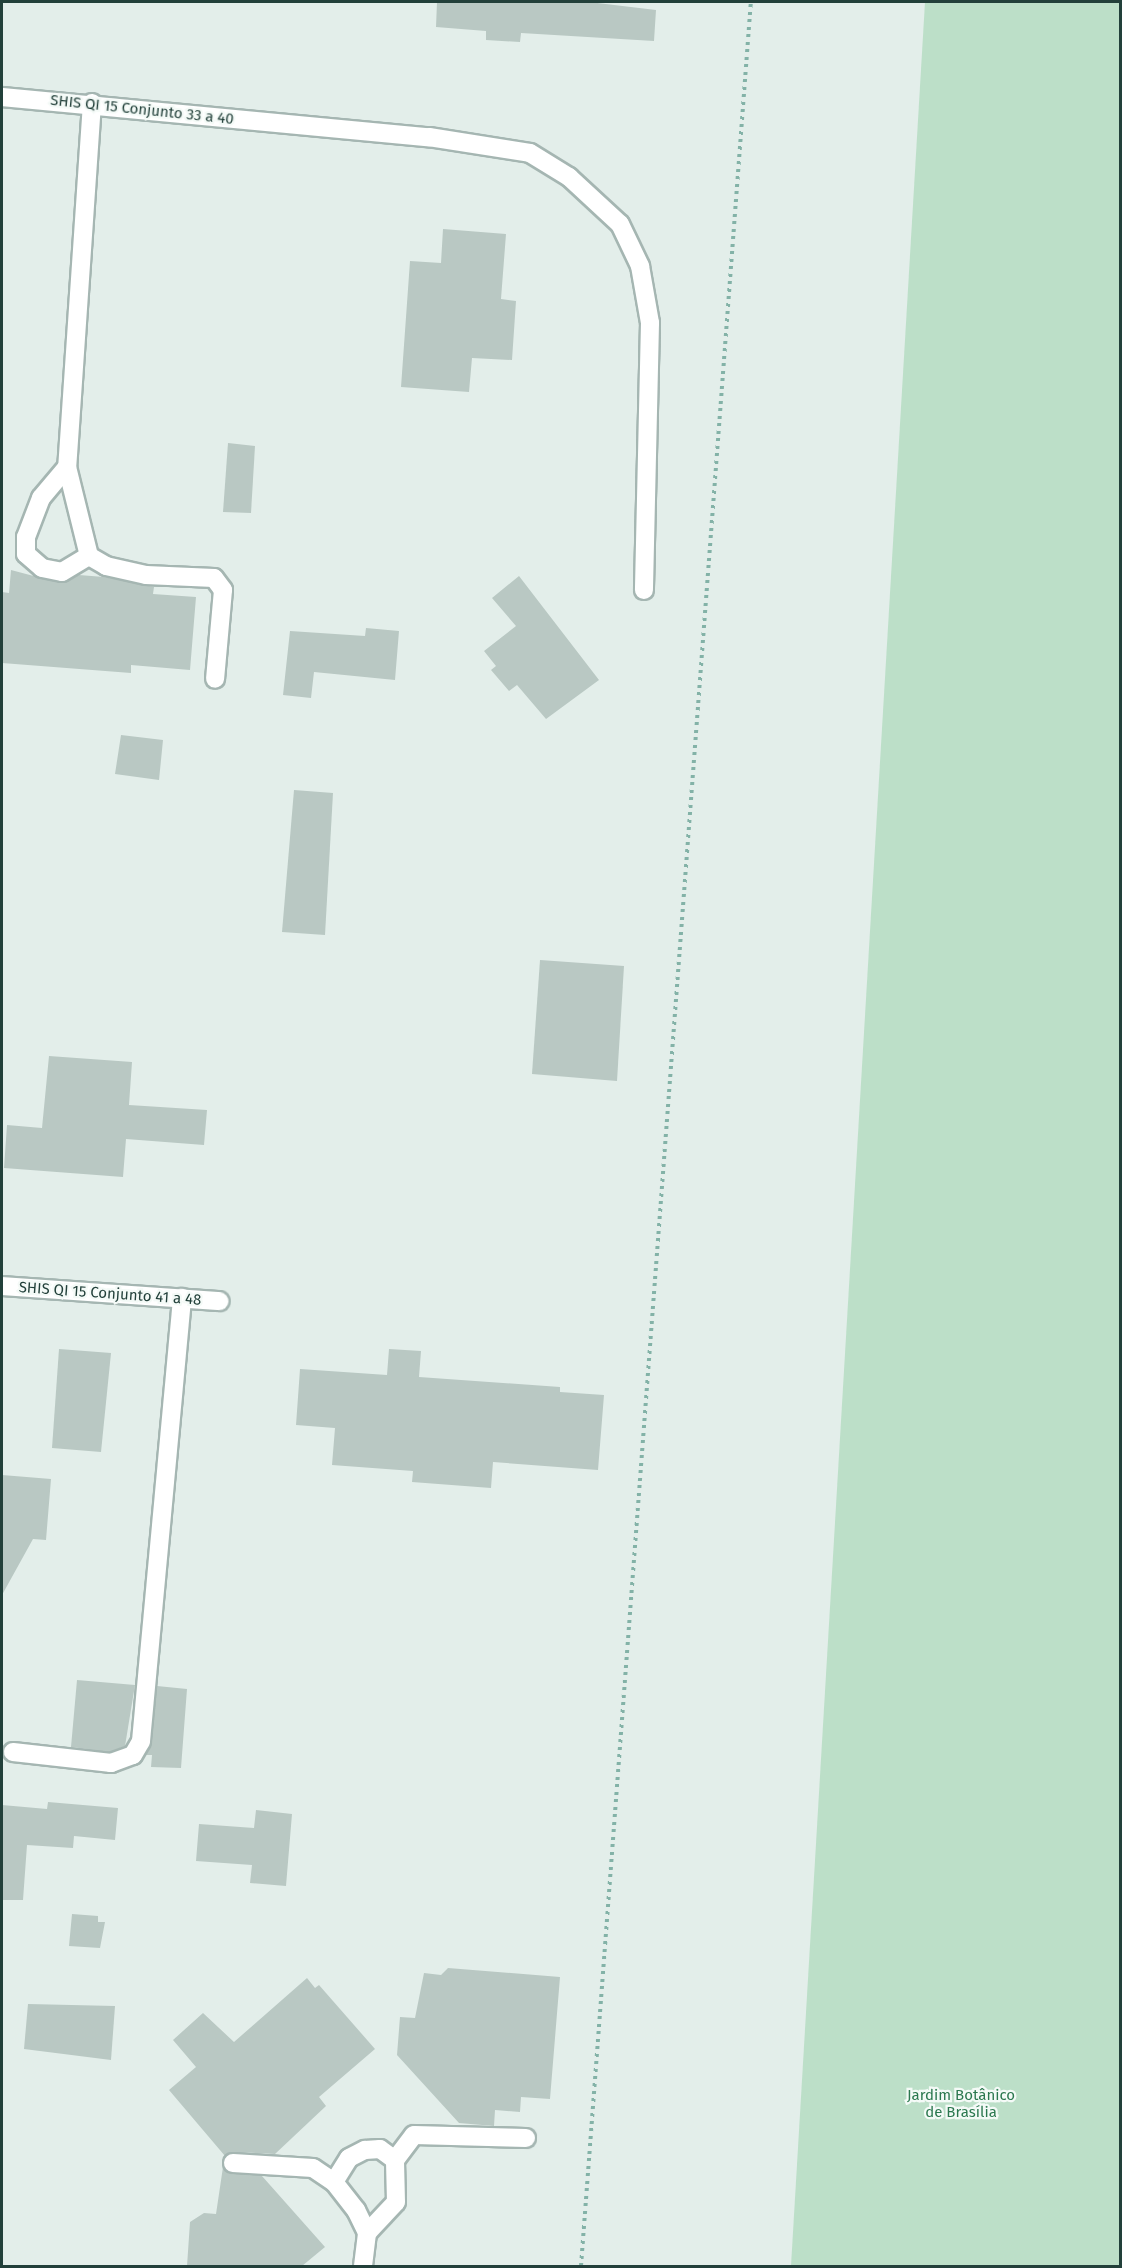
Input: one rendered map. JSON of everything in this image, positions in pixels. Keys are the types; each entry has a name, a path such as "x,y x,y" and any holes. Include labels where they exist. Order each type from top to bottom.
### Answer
{"street":[{"name":"SHIS QI 15 Conjunto 33 a 40","path":"2,97 92,103 282,125 429,137 530,153 569,177 620,224 640,266 650,323 644,590"},
{"path":"92,103 67,467 89,556 106,567 146,575 214,578 223,590 215,679"},
{"path":"67,467 41,498 26,537 26,554 42,567 62,572 89,556"},
{"name":"SHIS QI 15 Conjunto 41 a 48","path":"2,1286 219,1301"},
{"path":"14,1752 111,1763 133,1755 141,1741 182,1298"},
{"path":"367,2233 396,2202 395,2160 414,2135 526,2138"},
{"path":"334,2182 350,2158 365,2150 380,2149 395,2160"},
{"path":"233,2163 313,2168 334,2182 356,2210 367,2233 363,2266"}],"path":[{"path":"581,2266 751,2"}],"green space":[{"name":"Jardim Botânico de Brasília","path":"925,2 1120,2 1120,2266 791,2266"}],"building":[{"path":"437,2 589,2 656,10 654,41 521,33 520,42 486,40 486,31 436,27"},
{"path":"443,229 506,234 501,299 516,301 512,360 472,358 469,392 401,387 410,261 441,263"},
{"path":"228,443 255,446 251,513 223,512"},
{"path":"11,570 60,583 79,575 104,577 154,587 153,594 196,597 190,670 131,665 131,673 2,663 2,592 9,593"},
{"path":"519,576 599,680 546,719 517,685 509,691 491,670 496,666 484,651 516,626 492,598"},
{"path":"366,628 399,631 395,680 314,672 311,698 283,695 290,631 365,636"},
{"path":"121,735 163,740 159,780 115,774"},
{"path":"294,790 333,793 325,935 282,932"},
{"path":"540,960 624,966 617,1081 532,1074"},
{"path":"49,1056 132,1062 129,1105 207,1110 204,1145 126,1139 123,1177 4,1168 7,1125 42,1128"},
{"path":"59,1349 111,1353 101,1452 52,1448"},
{"path":"389,1349 421,1351 419,1377 560,1387 560,1392 604,1395 598,1470 493,1462 491,1488 412,1482 413,1471 332,1465 335,1428 296,1425 300,1369 387,1375"},
{"path":"2,1475 51,1479 46,1540 33,1539 2,1595"},
{"path":"77,1680 135,1685 125,1746 110,1752 71,1747"},
{"path":"157,1686 187,1689 181,1768 151,1767 152,1755 146,1755 152,1742"},
{"path":"48,1802 118,1808 115,1840 74,1836 73,1848 27,1845 23,1900 2,1900 2,1805 47,1809"},
{"path":"256,1810 292,1814 286,1886 250,1883 252,1865 196,1861 199,1824 254,1828"},
{"path":"72,1914 98,1916 98,1922 105,1922 100,1948 69,1946"},
{"path":"448,1968 560,1977 550,2099 521,2097 520,2112 495,2110 494,2126 459,2123 397,2055 400,2017 415,2018 424,1973 441,1975"},
{"path":"307,1978 315,1988 319,1985 375,2049 319,2097 326,2106 275,2154 234,2152 225,2156 169,2090 196,2067 173,2040 203,2013 234,2042"},
{"path":"28,2004 115,2006 111,2060 24,2049"},
{"path":"223,2167 232,2174 262,2176 325,2247 302,2266 187,2266 190,2222 204,2213 216,2214"}]}
